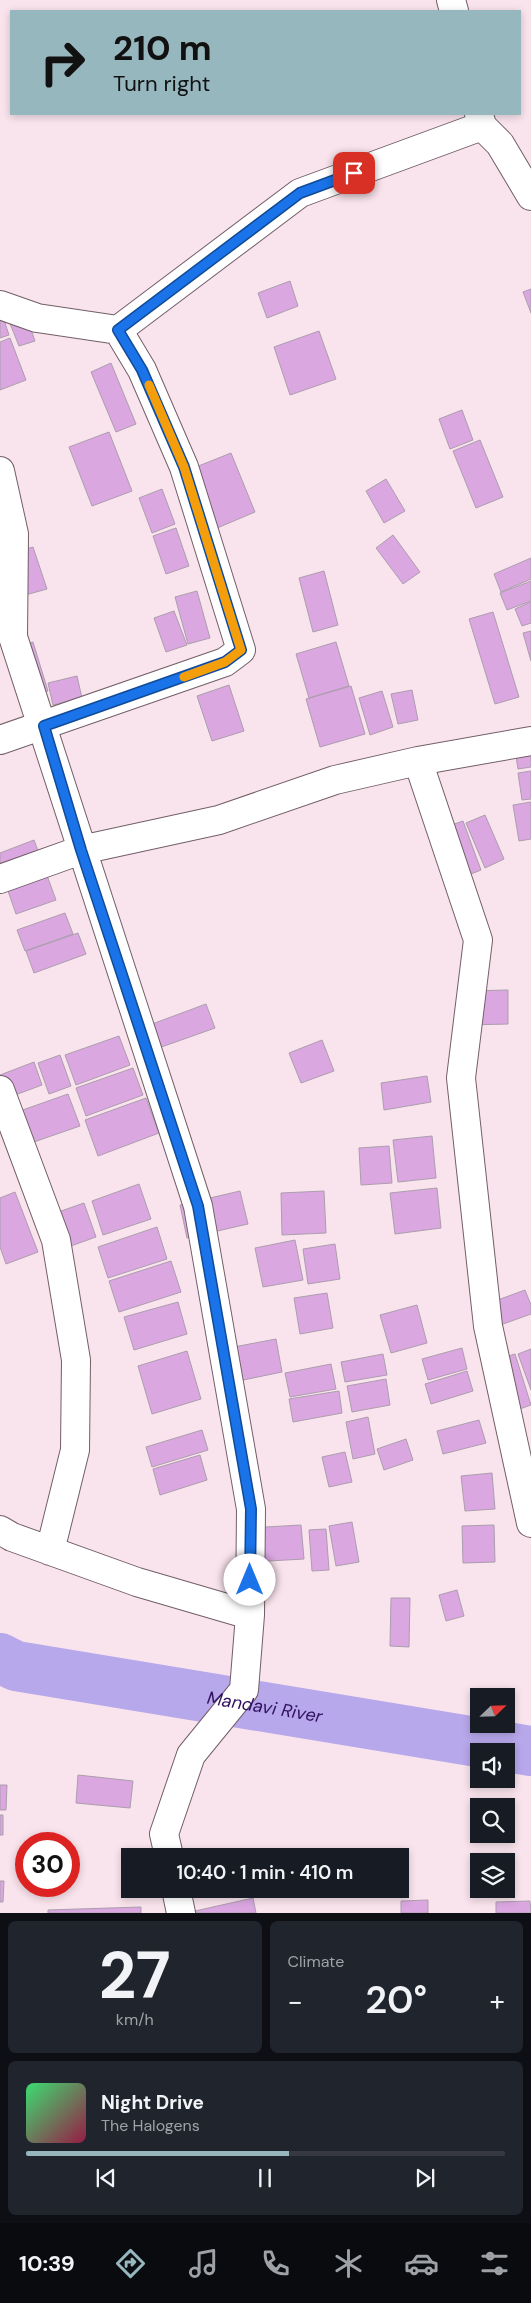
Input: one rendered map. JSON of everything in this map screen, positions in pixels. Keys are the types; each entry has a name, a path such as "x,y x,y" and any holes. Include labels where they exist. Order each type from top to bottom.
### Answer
{"street":[{"path":"0,304 37,318 118,330 300,193 480,120 500,144 531,196"},
{"path":"0,740 225,662 241,650 184,467 142,370 118,330"},
{"path":"0,471 14,534 7,639 44,726 81,850 198,1206 251,1509 250,1615 244,1690 191,1754 164,1834 167,1848"},
{"path":"0,879 81,850 218,820 335,780 531,741"},
{"path":"418,762 478,940 461,1078 488,1326 531,1523"},
{"path":"0,1090 56,1240 76,1360 75,1450 50,1551"},
{"path":"0,1530 12,1537 136,1582 250,1615"},
{"path":"178,1898 181,1913"}],"building":[{"path":"290,281 298,306 267,318 258,293"},
{"path":"531,289 531,313 523,292"},
{"path":"0,308 9,335 0,338"},
{"path":"24,310 35,341 19,346 7,316"},
{"path":"319,331 336,379 290,395 274,347"},
{"path":"10,338 26,380 0,390 0,342"},
{"path":"111,363 136,424 116,432 91,372"},
{"path":"462,410 473,440 450,449 439,419"},
{"path":"109,432 132,491 92,506 69,447"},
{"path":"480,440 503,497 476,508 453,451"},
{"path":"231,453 255,512 210,531 186,471"},
{"path":"386,479 405,511 384,523 366,491"},
{"path":"162,489 175,524 152,533 139,498"},
{"path":"176,528 189,566 166,574 153,536"},
{"path":"393,535 420,572 403,584 376,548"},
{"path":"33,547 47,589 11,599 0,564 0,557"},
{"path":"531,558 531,579 501,592 494,574"},
{"path":"324,571 338,625 313,632 299,578"},
{"path":"531,581 531,601 507,610 500,593"},
{"path":"197,591 210,638 188,644 175,597"},
{"path":"531,602 531,623 522,626 515,609"},
{"path":"174,611 187,645 166,652 154,618"},
{"path":"493,612 519,697 495,704 469,619"},
{"path":"531,631 531,661 523,633"},
{"path":"33,642 48,691 27,697 13,648"},
{"path":"336,642 349,686 309,698 296,654"},
{"path":"77,676 82,698 53,705 48,683"},
{"path":"229,685 244,731 212,741 197,696"},
{"path":"351,686 365,734 320,747 306,699"},
{"path":"412,690 418,720 398,724 391,694"},
{"path":"382,691 393,727 370,735 359,698"},
{"path":"531,734 531,767 518,769 513,737"},
{"path":"531,771 531,799 522,800 518,773"},
{"path":"531,802 531,839 519,841 513,805"},
{"path":"485,815 504,859 485,868 466,823"},
{"path":"463,821 481,870 461,878 443,828"},
{"path":"34,840 56,900 16,914 0,868 0,853"},
{"path":"65,913 73,934 25,951 17,930"},
{"path":"78,933 86,954 34,973 26,951"},
{"path":"508,990 508,1024 468,1025 467,991"},
{"path":"206,1004 215,1028 153,1050 144,1027"},
{"path":"119,1036 130,1065 76,1085 65,1055"},
{"path":"322,1040 334,1071 301,1083 289,1053"},
{"path":"60,1055 71,1086 49,1094 38,1063"},
{"path":"34,1062 42,1085 7,1098 0,1075"},
{"path":"133,1068 143,1095 86,1116 76,1088"},
{"path":"427,1076 431,1102 384,1110 381,1083"},
{"path":"68,1094 80,1126 28,1144 17,1112"},
{"path":"146,1098 159,1133 98,1156 85,1120"},
{"path":"432,1136 436,1178 398,1182 393,1140"},
{"path":"389,1146 392,1183 361,1185 359,1148"},
{"path":"139,1184 151,1219 103,1235 92,1201"},
{"path":"437,1188 441,1228 395,1234 390,1193"},
{"path":"240,1191 248,1224 187,1238 180,1205"},
{"path":"324,1191 326,1233 282,1235 281,1193"},
{"path":"15,1192 38,1252 6,1264 0,1247 0,1198"},
{"path":"84,1203 96,1237 54,1252 41,1218"},
{"path":"157,1227 167,1259 108,1278 98,1247"},
{"path":"295,1240 303,1280 263,1287 255,1248"},
{"path":"335,1244 340,1279 308,1284 303,1249"},
{"path":"171,1261 181,1292 119,1312 109,1281"},
{"path":"525,1290 531,1305 531,1314 492,1328 484,1305"},
{"path":"327,1293 333,1328 300,1334 294,1298"},
{"path":"178,1302 187,1334 134,1350 124,1317"},
{"path":"417,1305 427,1343 391,1353 380,1315"},
{"path":"276,1339 282,1372 224,1384 218,1350"},
{"path":"462,1348 467,1369 428,1380 422,1359"},
{"path":"531,1349 531,1390 518,1354"},
{"path":"187,1351 201,1399 152,1414 138,1366"},
{"path":"383,1354 387,1375 345,1382 341,1362"},
{"path":"515,1354 531,1405 503,1415 486,1363"},
{"path":"331,1364 336,1389 290,1397 285,1373"},
{"path":"467,1371 473,1391 431,1404 425,1384"},
{"path":"386,1379 390,1405 352,1412 347,1386"},
{"path":"339,1391 342,1413 293,1422 289,1399"},
{"path":"368,1417 375,1454 353,1459 346,1422"},
{"path":"479,1420 486,1443 443,1454 437,1431"},
{"path":"202,1430 208,1450 152,1467 146,1447"},
{"path":"406,1439 413,1460 384,1470 377,1449"},
{"path":"345,1452 352,1482 329,1487 322,1457"},
{"path":"200,1455 207,1480 160,1495 153,1469"},
{"path":"492,1473 495,1509 465,1511 461,1476"},
{"path":"352,1522 359,1562 336,1566 329,1526"},
{"path":"301,1525 304,1559 251,1562 248,1528"},
{"path":"494,1525 495,1562 463,1563 462,1526"},
{"path":"326,1529 329,1570 312,1571 309,1530"},
{"path":"457,1590 464,1616 446,1621 439,1595"},
{"path":"391,1598 410,1598 409,1647 390,1646"},
{"path":"78,1775 133,1781 130,1808 76,1803"},
{"path":"0,1785 7,1785 6,1810 0,1810"},
{"path":"0,1815 3,1815 3,1835 0,1835"},
{"path":"0,1881 4,1881 3,1902 0,1902"},
{"path":"253,1898 256,1913 186,1913"},
{"path":"428,1900 428,1913 401,1913 401,1901"},
{"path":"530,1901 531,1913 496,1913 496,1902"},
{"path":"141,1907 141,1913 48,1913 48,1910"}],"waterway":[{"name":"Mandavi River","path":"0,1658 16,1666 531,1751"}],"slow traffic":[{"path":"149,385 184,467 241,650 225,662 184,677"}],"route":[{"path":"250,1580 251,1509 198,1206 81,850 44,726 225,662 241,650 184,467 142,370 118,330 300,193 354,173"}]}
